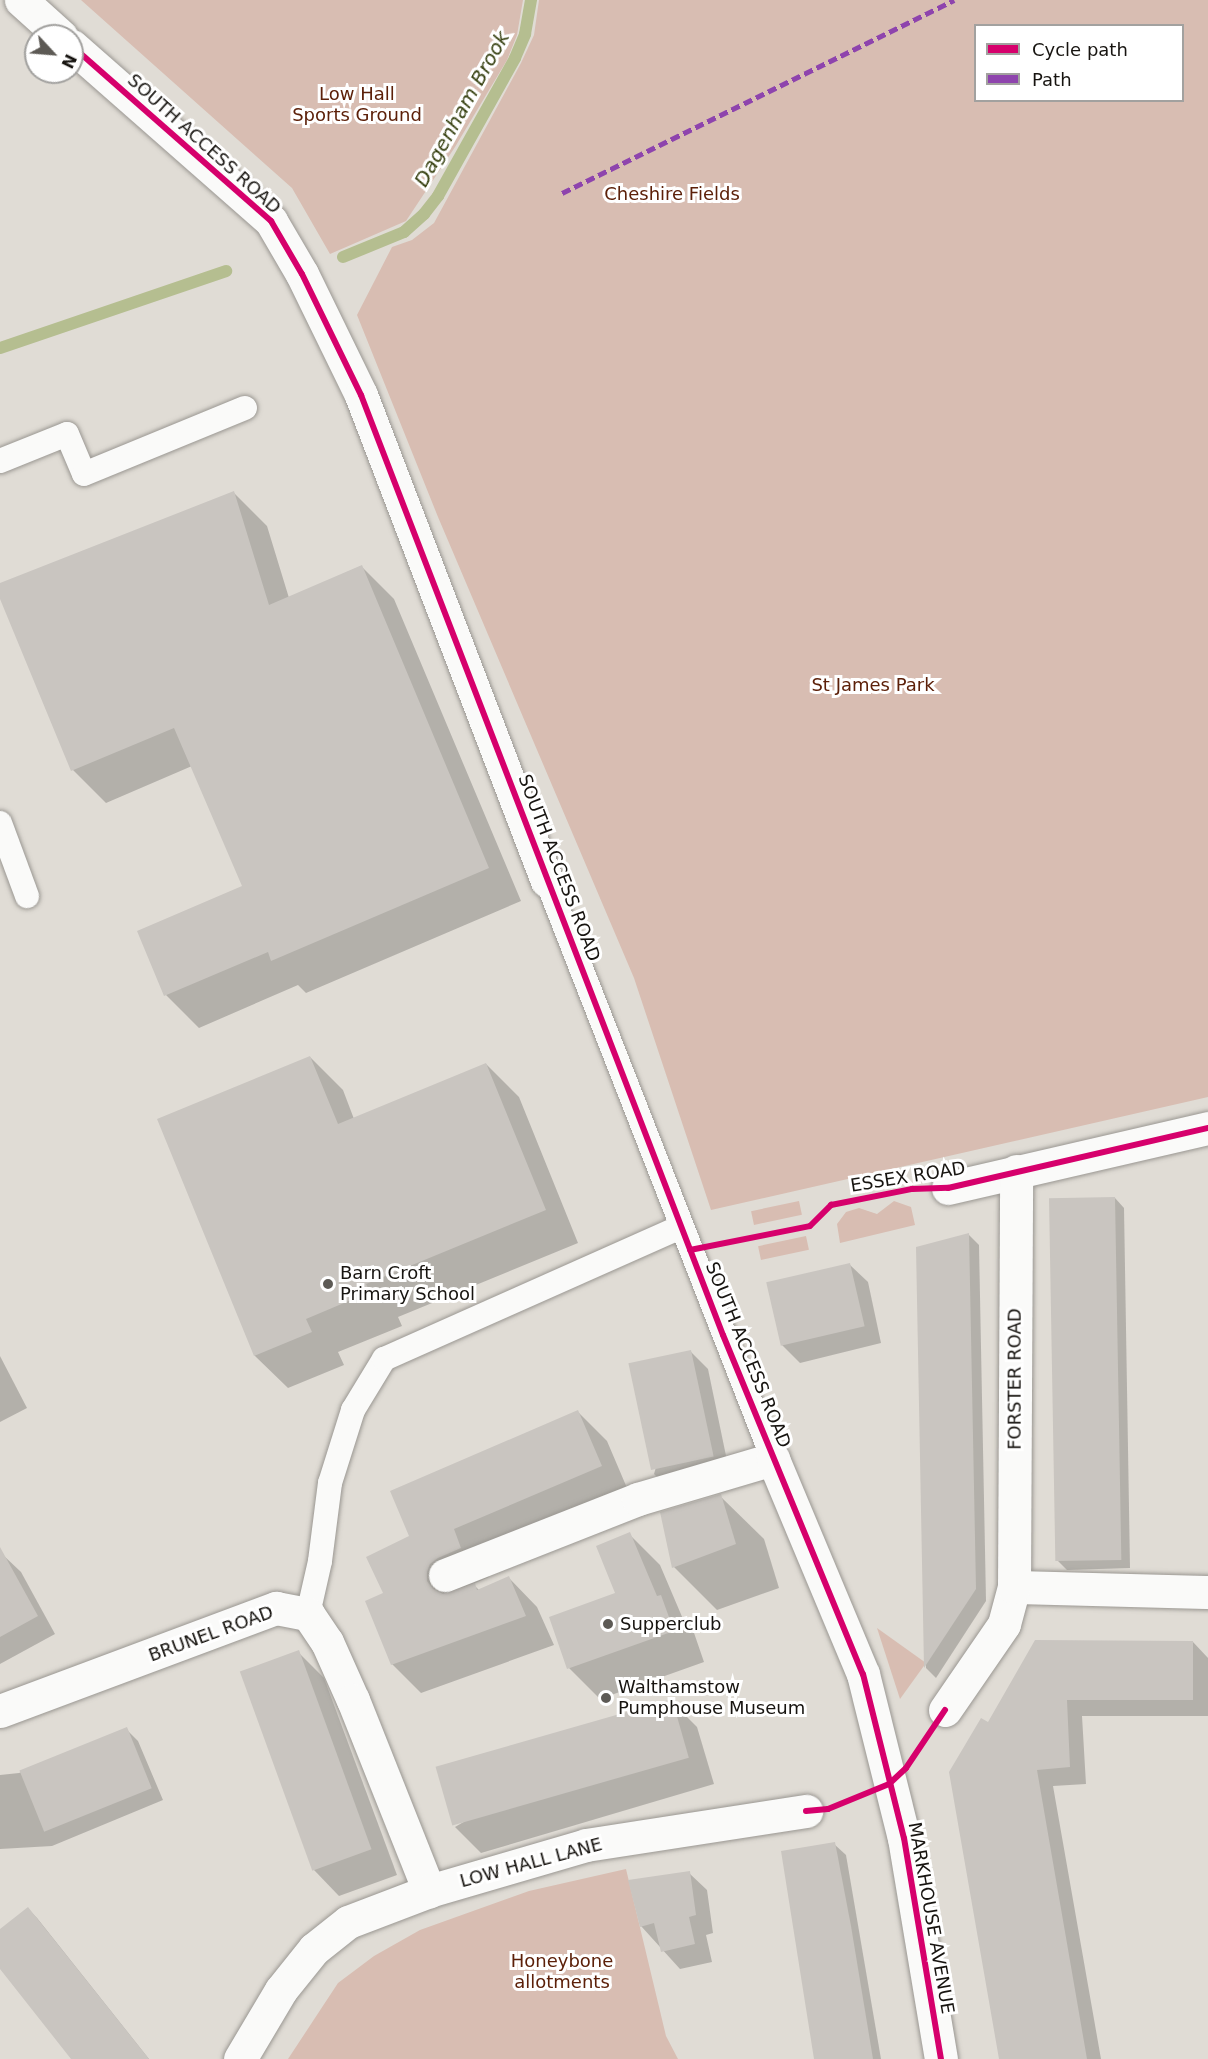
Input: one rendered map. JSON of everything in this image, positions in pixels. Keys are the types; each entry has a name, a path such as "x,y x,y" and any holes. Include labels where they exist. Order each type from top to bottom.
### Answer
{"street":[{"path":"21,0 48,24"},
{"name":"SOUTH ACCESS ROAD","path":"84,57 271,221 302,274 361,395 547,881"},
{"name":"ESSEX ROAD","path":"948,1188 1208,1128"},
{"name":"FORSTER ROAD","path":"945,1710 1004,1624 1014,1587 1016,1171"},
{"path":"445,1575 638,1499 773,1459"},
{"name":"SOUTH ACCESS ROAD","path":"773,1459 863,1674 889,1784"},
{"path":"1014,1587 1208,1592"},
{"name":"BRUNEL ROAD","path":"0,1711 276,1608 308,1614"},
{"path":"308,1614 327,1642 349,1690 429,1891"},
{"name":"MARKHOUSE AVENUE","path":"889,1784 904,1838 941,2059"},
{"name":"LOW HALL LANE","path":"240,2059 281,1990 314,1949 348,1922 429,1891 586,1845 806,1811"}],"lane":[{"path":"0,461 67,434 84,474 245,408"},
{"path":"0,824 27,896"},
{"name":"SOUTH ACCESS ROAD","path":"547,881 773,1459"},
{"path":"308,1614 320,1562 330,1483 353,1410 384,1359 681,1227"}],"green space":[{"name":"Low Hall Sports Ground","path":"81,0 523,0 517,35 507,60 455,147 406,221 330,254 292,188"},
{"name":"St James Park","path":"539,0 1208,0 1208,1097 711,1210 634,978 438,517 357,315 392,247 412,240 434,223 534,35"},
{"path":"799,1201 802,1215 754,1225 751,1211"},
{"path":"894,1201 911,1207 915,1225 840,1243 837,1224 846,1212 859,1208 877,1214"},
{"path":"806,1236 809,1250 761,1260 758,1246"},
{"path":"877,1628 926,1663 900,1699"},
{"name":"Honeybone allotments","path":"626,1869 666,2036 678,2059 288,2059 338,1983 374,1956 420,1930 529,1891"}],"building":[{"path":"234,491 269,605 362,565 489,868 271,961 268,952 164,996 137,931 242,886 174,728 71,771 0,599 0,583"},
{"path":"310,1056 338,1124 486,1063 546,1210 366,1284 370,1292 306,1319 312,1332 254,1356 157,1119"},
{"path":"1115,1197 1121,1560 1055,1561 1049,1198"},
{"path":"969,1233 976,1589 924,1668 916,1247"},
{"path":"850,1263 865,1326 781,1346 766,1282"},
{"path":"691,1350 714,1457 651,1470 628,1363"},
{"path":"578,1410 602,1466 454,1529 461,1548 438,1558 430,1564 427,1572 427,1581 433,1589 443,1594 475,1583 477,1590 509,1576 526,1616 391,1665 365,1601 383,1593 366,1557 409,1536 390,1491"},
{"path":"721,1494 736,1544 672,1568 660,1512"},
{"path":"630,1532 657,1596 661,1595 674,1631 567,1669 549,1617 615,1593 596,1546"},
{"path":"0,1547 38,1616 0,1637"},
{"path":"1035,1640 1193,1641 1193,1700 1067,1700 1070,1767 1037,1770 1087,2059 999,2059 949,1772 981,1718 988,1722"},
{"path":"299,1650 372,1849 312,1871 240,1672"},
{"path":"672,1699 689,1758 452,1825 436,1767"},
{"path":"127,1727 152,1788 44,1832 19,1770"},
{"path":"835,1842 873,2059 814,2059 781,1851"},
{"path":"690,1871 696,1915 689,1917 695,1944 661,1952 654,1923 640,1927 628,1880"},
{"path":"28,1907 149,2059 71,2059 0,1969 0,1929"}],"waterway":[{"name":"Dagenham Brook","path":"343,257 404,232 424,214 438,196 515,58 525,34 531,0"},
{"name":"Dagenham Brook","path":"0,348 226,271"}],"marked path":[{"path":"562,193 954,0"}],"cycle path":[{"path":"84,57 271,221 302,274 361,395 723,1335 863,1674 904,1838 941,2059"},
{"path":"690,1250 810,1226 831,1205 912,1189 948,1188 1208,1128"},
{"path":"806,1811 828,1809 889,1784 906,1768 945,1710"}],"place":[{"name":"Barn Croft Primary School","path":"328,1284"},
{"name":"Supperclub","path":"608,1624"},
{"name":"Walthamstow Pumphouse Museum","path":"606,1698"}],"park label":[{"name":"Cheshire Fields","path":"672,194"}]}
